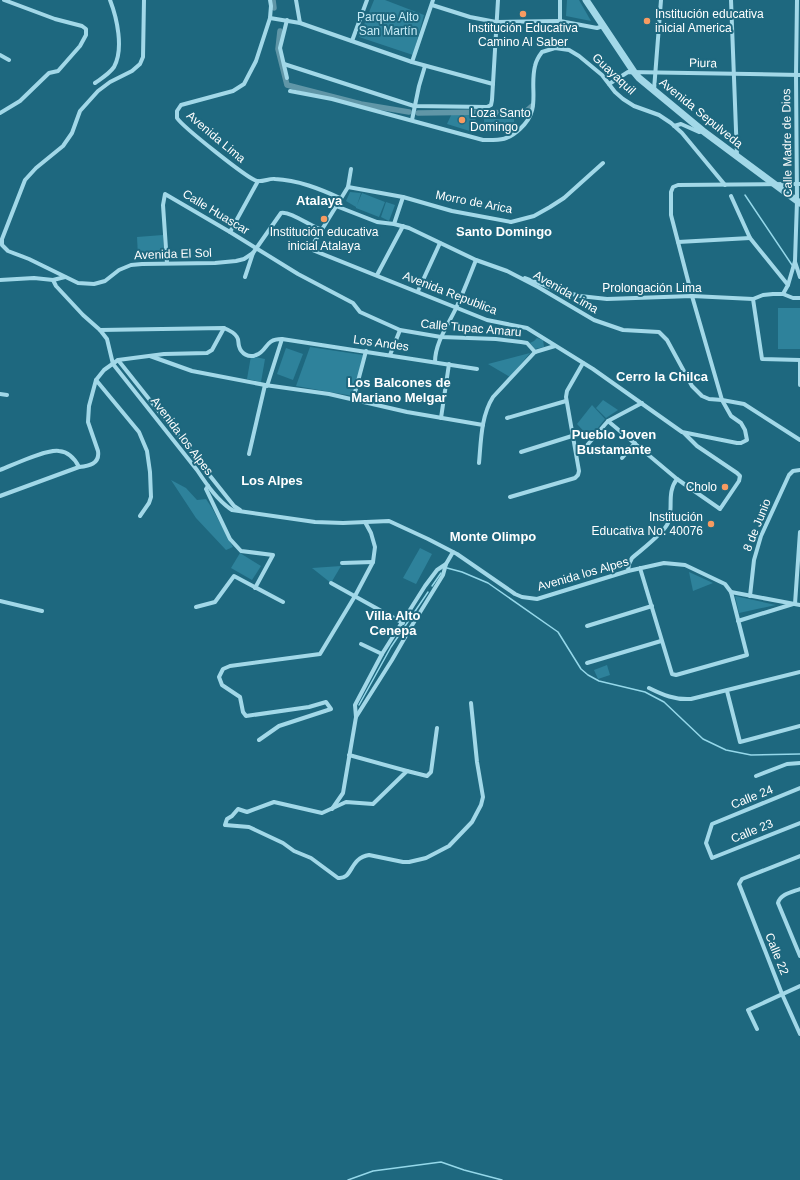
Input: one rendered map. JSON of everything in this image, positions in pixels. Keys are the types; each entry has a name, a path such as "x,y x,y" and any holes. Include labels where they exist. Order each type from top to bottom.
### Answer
{"street":[{"path":"0,112 20,100 49,73 58,71 80,46 86,35 86,29 82,26 55,19 4,0"},
{"path":"95,83 113,68 119,47 116,16 110,0"},
{"name":"Avenida El Sol","path":"144,0 143,57 140,64 132,71 110,82 98,91 80,111 72,132 63,146 36,168 25,180 2,239 2,245 5,249 29,259 78,284 94,284 105,281 119,270 131,265 236,261 244,259 253,253"},
{"path":"270,0 270,18 300,23 412,62 493,84"},
{"path":"296,0 300,23"},
{"path":"352,41 367,0"},
{"path":"412,62 434,0"},
{"path":"284,64 414,106 487,107 491,105 492,100 498,0"},
{"path":"560,0 560,21"},
{"name":"Avenida Sepulveda","path":"586,0 634,72 703,130 799,202"},
{"path":"654,90 661,0"},
{"path":"731,0 737,156"},
{"name":"Calle Madre de Dios","path":"783,294 788,285 795,261 799,202 797,0"},
{"path":"432,5 470,17 496,22 560,21 598,28 603,26"},
{"name":"Avenida Lima","path":"258,181 244,175 179,121 176,115 178,107 184,103 233,91 244,84 256,61 270,18"},
{"path":"287,20 280,48 287,78"},
{"name":"Guayaquil","path":"290,91 332,99 412,120 445,131 483,140 500,140 512,136 527,123 532,112 535,66 542,52 555,48 570,50 602,75 623,99 634,106 659,115 674,126 725,185"},
{"path":"0,55 9,60"},
{"path":"412,120 414,106 425,66"},
{"name":"Piura","path":"609,84 628,72 798,75"},
{"path":"674,126 681,124 699,132 703,130"},
{"name":"Morro de Arica","path":"348,187 403,197 452,211 511,222 534,216 550,207 564,198 603,163"},
{"path":"245,277 253,253 278,215 283,212 287,213 315,228 322,230 348,187 351,169"},
{"path":"230,232 258,181 275,179 304,184 340,198"},
{"path":"722,400 692,296 671,215 671,192 674,187 678,185 798,184"},
{"name":"Calle Huascar","path":"167,263 163,205 165,194 298,274 353,303 360,312"},
{"path":"731,196 750,238 788,285"},
{"path":"394,224 403,197"},
{"name":"Avenida Lima","path":"336,206 377,222 403,226 476,260 507,271 538,287 594,320 623,330 659,332 668,340 692,386 697,392 709,399 744,404 800,440"},
{"path":"377,275 403,226"},
{"name":"Avenida Republica","path":"322,230 310,249 418,291 487,320 527,328 599,373 682,432 741,443 746,440 745,430 740,423 731,416 722,400"},
{"path":"678,242 750,238"},
{"path":"418,291 440,243"},
{"path":"435,362 435,355 441,337 456,308 476,260"},
{"path":"795,261 800,276"},
{"name":"Prolongación Lima","path":"507,271 557,290 580,296 607,299 692,296 752,299 763,295 783,294 793,298 800,298"},
{"path":"0,280 34,278 53,280 65,277"},
{"path":"53,280 56,286 83,316 100,330 107,339 113,364"},
{"path":"752,299 762,359 800,360 800,385"},
{"name":"Calle Tupac Amaru","path":"360,312 400,330 441,337 496,339 521,342 527,343 535,352"},
{"path":"100,330 224,328 234,333 238,340 239,348 244,354 248,355 256,355 274,339 282,338 266,386 249,454"},
{"path":"0,496 79,467 94,464 98,458 98,451 88,422 89,406 96,380 104,370 118,360 164,354 208,353 212,350 224,328"},
{"path":"390,355 400,330"},
{"name":"Los Andes","path":"282,338 477,369"},
{"path":"479,463 483,425 489,404 493,397 535,352 555,346"},
{"path":"354,400 366,351"},
{"path":"150,356 192,371 266,386 329,394 441,418 483,425"},
{"name":"Avenida los Alpes","path":"118,360 234,506 241,512"},
{"path":"510,497 575,478 578,475 579,471 566,401 567,391 583,363"},
{"name":"Avenida los Alpes","path":"113,364 208,486 226,506 232,510 315,522 389,521 453,552 515,594 529,599 537,599 628,570 664,563 685,565 725,584 730,592"},
{"path":"441,418 449,364"},
{"path":"96,380 139,432 146,452 150,472 151,496 149,503 140,516"},
{"path":"0,394 8,395"},
{"path":"507,418 566,401"},
{"path":"576,453 583,450 608,421 642,403"},
{"path":"608,421 677,479 720,509 740,481 740,476 698,446 682,432"},
{"path":"521,452 572,436"},
{"path":"622,458 635,443"},
{"path":"0,470 48,452 59,450 73,457 79,467"},
{"name":"8 de Junio","path":"750,596 754,560 761,536 789,475 793,471 800,470"},
{"path":"628,570 632,558 667,526 670,518 672,487 677,479"},
{"path":"208,486 206,489 230,539 235,545 241,551 273,555 255,588"},
{"path":"259,740 279,726 331,709 326,702 309,707 246,716 240,697 222,685 219,677 223,669 230,666 292,659 320,654 355,596 373,562 375,547 366,522"},
{"path":"795,604 800,532"},
{"path":"356,718 444,573 453,552"},
{"path":"342,563 373,562"},
{"path":"332,809 343,793 356,718 355,705 382,654 437,570 446,566"},
{"path":"640,568 671,673 676,675 747,655 730,592 800,604"},
{"path":"196,607 215,602 234,576 283,602"},
{"path":"331,583 403,623"},
{"path":"0,601 42,611"},
{"path":"738,621 795,604"},
{"path":"587,626 652,606"},
{"path":"588,663 662,641"},
{"path":"361,644 382,654"},
{"path":"649,688 680,700 727,691 800,672"},
{"path":"727,691 740,742 800,726"},
{"path":"407,771 373,804 346,802 322,813 274,802 247,812 238,809 232,816 226,819 226,825 230,827 249,827 283,843 294,851 311,858 338,878 343,879 356,860 364,856 369,855 402,862 410,862 426,858 449,846 472,822 481,805 483,797 470,704"},
{"path":"349,755 427,776 431,772 437,728"},
{"path":"756,776 786,764 800,763"},
{"name":"Calle 24","path":"712,858 706,843 712,824 800,788"},
{"name":"Calle 23","path":"712,858 800,822"},
{"name":"Calle 22","path":"800,856 742,879 739,886 782,994 800,1034"},
{"path":"800,889 782,896 778,903 800,956"},
{"path":"757,1029 748,1010 800,986"}],"green space":[{"name":"Parque Alto San Martín","path":"374,0 385,0 424,15 413,55 359,37"},
{"path":"567,0 579,0 591,21 566,16"},
{"name":"Loza Santo Domingo","path":"453,111 476,117 473,132 447,124"},
{"path":"484,119 514,119 514,131 484,131"},
{"path":"350,192 361,193 357,205 362,193 385,202 379,217 356,208 346,201"},
{"path":"386,202 395,205 389,221 381,217"},
{"path":"163,235 164,255 138,256 137,237"},
{"path":"778,308 800,308 800,349 778,349"},
{"path":"537,338 543,340 544,347 535,349 530,343"},
{"path":"310,347 363,355 353,396 296,386"},
{"path":"286,348 303,354 293,380 277,374"},
{"path":"530,353 510,377 488,364"},
{"path":"251,356 265,359 261,382 247,379"},
{"path":"603,400 618,410 606,418 596,408"},
{"path":"592,405 605,419 590,438 577,424"},
{"path":"171,480 186,488 197,500 206,499 233,547 226,550 196,518"},
{"path":"420,548 432,554 416,584 403,578"},
{"path":"240,553 261,566 252,580 231,568"},
{"path":"341,566 331,583 312,568"},
{"path":"689,572 713,583 693,591"},
{"path":"735,596 776,605 739,613"},
{"path":"607,665 610,675 598,679 594,670"}],"waterway":[{"path":"273,0 274,8"},
{"path":"280,31 278,49 287,85 361,104 409,112"},
{"path":"418,113 490,112 522,115 532,106"},
{"path":"745,195 792,265"},
{"path":"447,568 462,572 488,583 558,632 581,669 588,675 599,681 645,692 664,702 703,739 726,750 751,755 800,754"},
{"path":"432,586 441,573"},
{"path":"359,705 391,647 428,592"},
{"path":"348,1180 373,1171 441,1162 502,1180"}],"place":[{"name":"Institución Educativa Camino Al Saber","path":"523,14"},
{"name":"Institución educativa inicial America","path":"647,21"},
{"name":"Loza Santo Domingo","path":"462,120"},
{"name":"Institución educativa inicial Atalaya","path":"324,219"},
{"name":"Cholo","path":"725,487"},
{"name":"Institución Educativa No. 40076","path":"711,524"}],"district":[{"name":"Atalaya","path":"319,200"},
{"name":"Santo Domingo","path":"504,231"},
{"name":"Cerro la Chilca","path":"662,376"},
{"name":"Los Balcones de Mariano Melgar","path":"399,390"},
{"name":"Pueblo Joven Bustamante","path":"614,442"},
{"name":"Los Alpes","path":"272,480"},
{"name":"Monte Olimpo","path":"493,536"},
{"name":"Villa Alto Cenepa","path":"393,622"}]}
